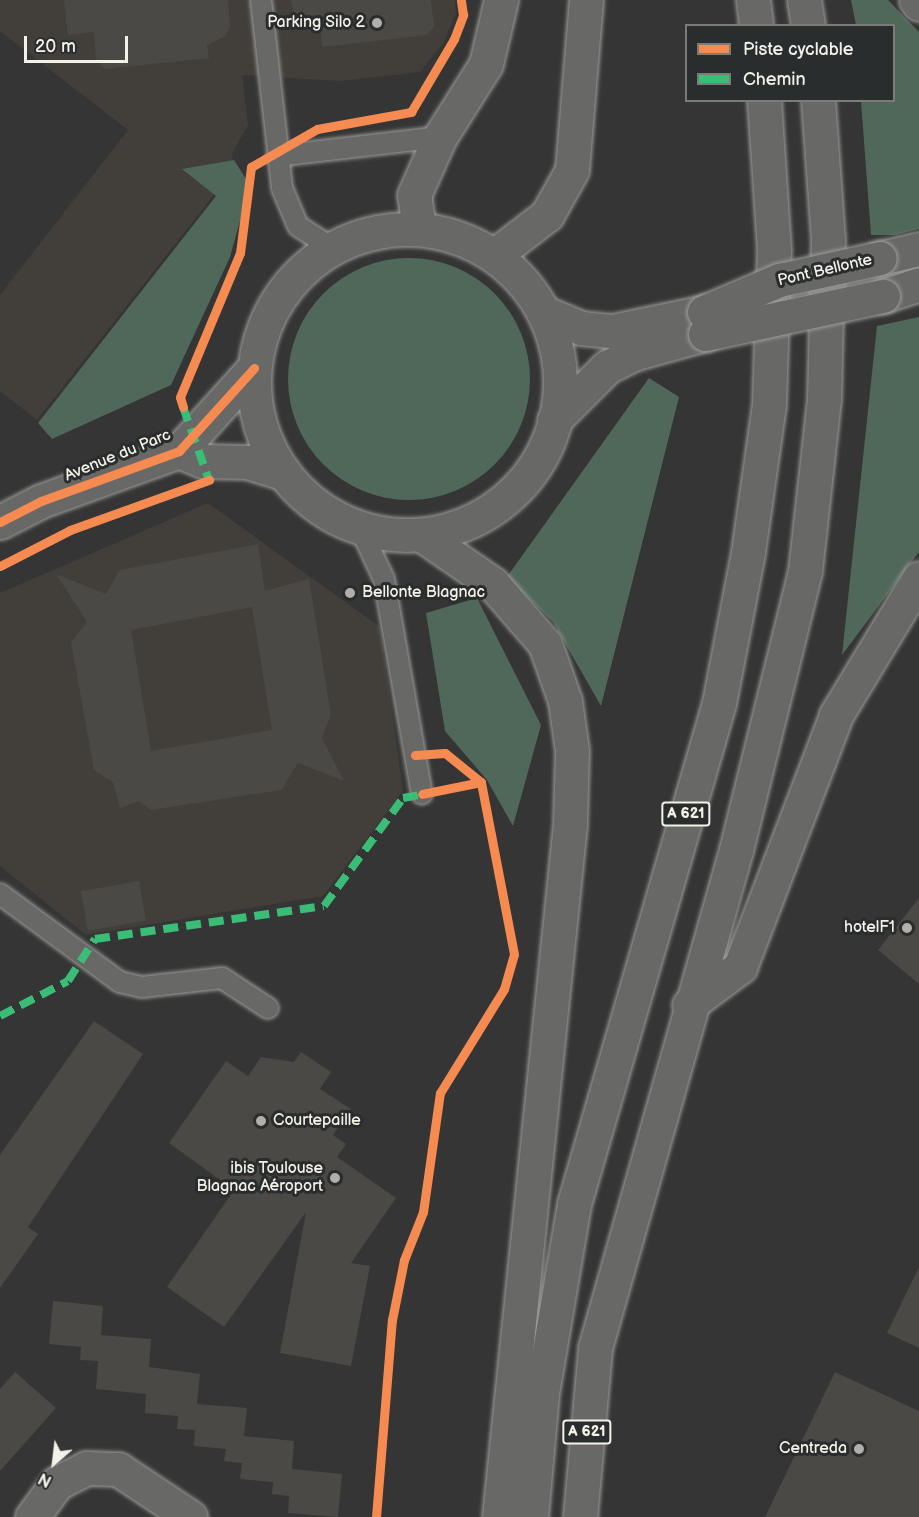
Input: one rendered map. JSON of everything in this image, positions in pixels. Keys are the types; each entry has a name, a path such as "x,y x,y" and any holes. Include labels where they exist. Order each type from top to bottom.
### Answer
{"main road":[{"path":"419,229 414,195 440,137 486,63 501,0"},
{"path":"495,255 547,215 572,170 586,0"},
{"path":"753,0 756,24"},
{"path":"804,0 808,24"},
{"path":"916,0 919,4"},
{"name":"A 621","path":"531,1517 542,1392 574,1204 719,703 748,552 769,405 774,250 764,102"},
{"name":"A 621","path":"580,1517 595,1348 689,1005 736,850 805,571 824,399 828,240 818,102"},
{"path":"419,229 459,237 495,255 532,292 543,312 556,352 554,420 546,449 516,491 473,521 422,535 360,528 318,507 284,473 260,423 254,368 266,320 293,279 332,248 374,231 419,229"},
{"name":"Pont Bellonte","path":"704,323 779,280 919,249"},
{"path":"543,312 581,328 612,331 704,323 883,296 919,285"},
{"path":"554,420 608,367 704,323"},
{"name":"Avenue du Parc","path":"0,522 41,501 179,452 254,368"},
{"name":"Avenue du Parc","path":"179,452 202,461 248,462 284,473"},
{"path":"422,535 493,584 545,644 565,701 572,751 569,835 499,1517"},
{"path":"689,1005 740,967 836,715 919,578"},
{"path":"32,1517 57,1484 86,1468 118,1469 190,1517"}],"lane":[{"path":"261,0 277,156 298,226 332,248"},
{"path":"277,156 440,137"},
{"path":"360,528 384,579 422,794"},
{"path":"0,894 120,982 142,987 222,978 268,1008"}],"shaded area":[{"path":"0,0 455,0 456,13 444,42 420,72 340,81 242,75 248,125 233,152 231,173 37,420 0,391 0,295 128,130 0,31"},
{"path":"208,503 380,627 403,791 323,896 86,935 0,866 0,593"}],"green space":[{"path":"851,0 888,0 919,32 919,229 895,235 871,235 861,102 895,102 895,24 856,24"},
{"path":"234,160 250,185 230,257 171,385 52,439 38,423 216,196 182,169"},
{"path":"397,258 421,258 444,263 466,272 495,293 510,312 521,333 528,355 530,379 528,403 521,425 510,446 495,465 466,486 444,495 421,500 397,500 374,495 352,486 332,473 315,456 302,436 293,414 288,391 288,367 293,344 302,322 315,302 332,285 352,272 374,263"},
{"path":"919,317 919,552 842,655 877,326"},
{"path":"649,378 679,397 601,706 553,622 507,577"},
{"path":"477,598 541,725 513,826 487,780 445,731 426,613"}],"building":[{"path":"64,0 228,0 230,27 225,36 207,45 209,58 104,69 96,59 94,32 68,35"},
{"name":"Parking Silo 2","path":"290,0 431,0 434,26 427,35 322,47 321,33 300,28"},
{"path":"258,544 265,591 309,579 331,715 322,738 344,781 298,763 281,790 151,810 139,801 120,808 113,782 94,770 71,642 87,622 56,574 106,594 120,570","holes":["252,607 272,730 151,751 131,630"]},
{"path":"139,881 146,920 88,931 81,891"},
{"name":"hotelF1","path":"919,898 919,984 878,950"},
{"path":"94,1021 143,1054 28,1227 38,1234 0,1288 0,1155"},
{"path":"301,1052 331,1072 320,1089 351,1109 333,1135 346,1144 337,1157 396,1198 351,1263 370,1266 351,1366 280,1353 306,1212 224,1327 167,1287 234,1190 169,1143 226,1061 248,1076 261,1057 294,1062"},
{"path":"919,1267 919,1348 887,1333"},
{"path":"53,1301 103,1306 101,1335 151,1339 149,1367 200,1374 197,1404 247,1408 244,1436 294,1441 292,1469 342,1474 338,1517 288,1513 289,1496 272,1494 273,1482 240,1479 242,1463 224,1461 226,1449 194,1446 195,1430 177,1429 178,1416 145,1413 146,1394 96,1389 98,1361 80,1360 81,1347 49,1344"},
{"path":"15,1372 56,1408 0,1471 0,1389"},
{"name":"Centreda","path":"835,1372 919,1411 919,1517 765,1517"}],"marked path":[{"path":"183,407 209,480"},
{"path":"0,1016 68,981 95,939 324,906 403,798 425,794"}],"cycle path":[{"path":"183,407 180,397 240,253 251,167 317,129 411,112 454,39 463,15 461,0"},
{"path":"0,522 41,501 179,451 254,368"},
{"path":"0,566 70,530 209,480"},
{"path":"415,755 445,753 481,782"},
{"path":"376,1517 392,1320 404,1260 423,1212 440,1093 504,989 514,954 481,782 422,794"}],"place":[{"name":"Parking Silo 2","path":"377,23"},
{"name":"Bellonte Blagnac","path":"350,593"},
{"name":"hotelF1","path":"907,928"},
{"name":"Courtepaille","path":"261,1121"},
{"name":"ibis Toulouse Blagnac Aéroport","path":"335,1178"},
{"name":"Centreda","path":"859,1449"}]}
